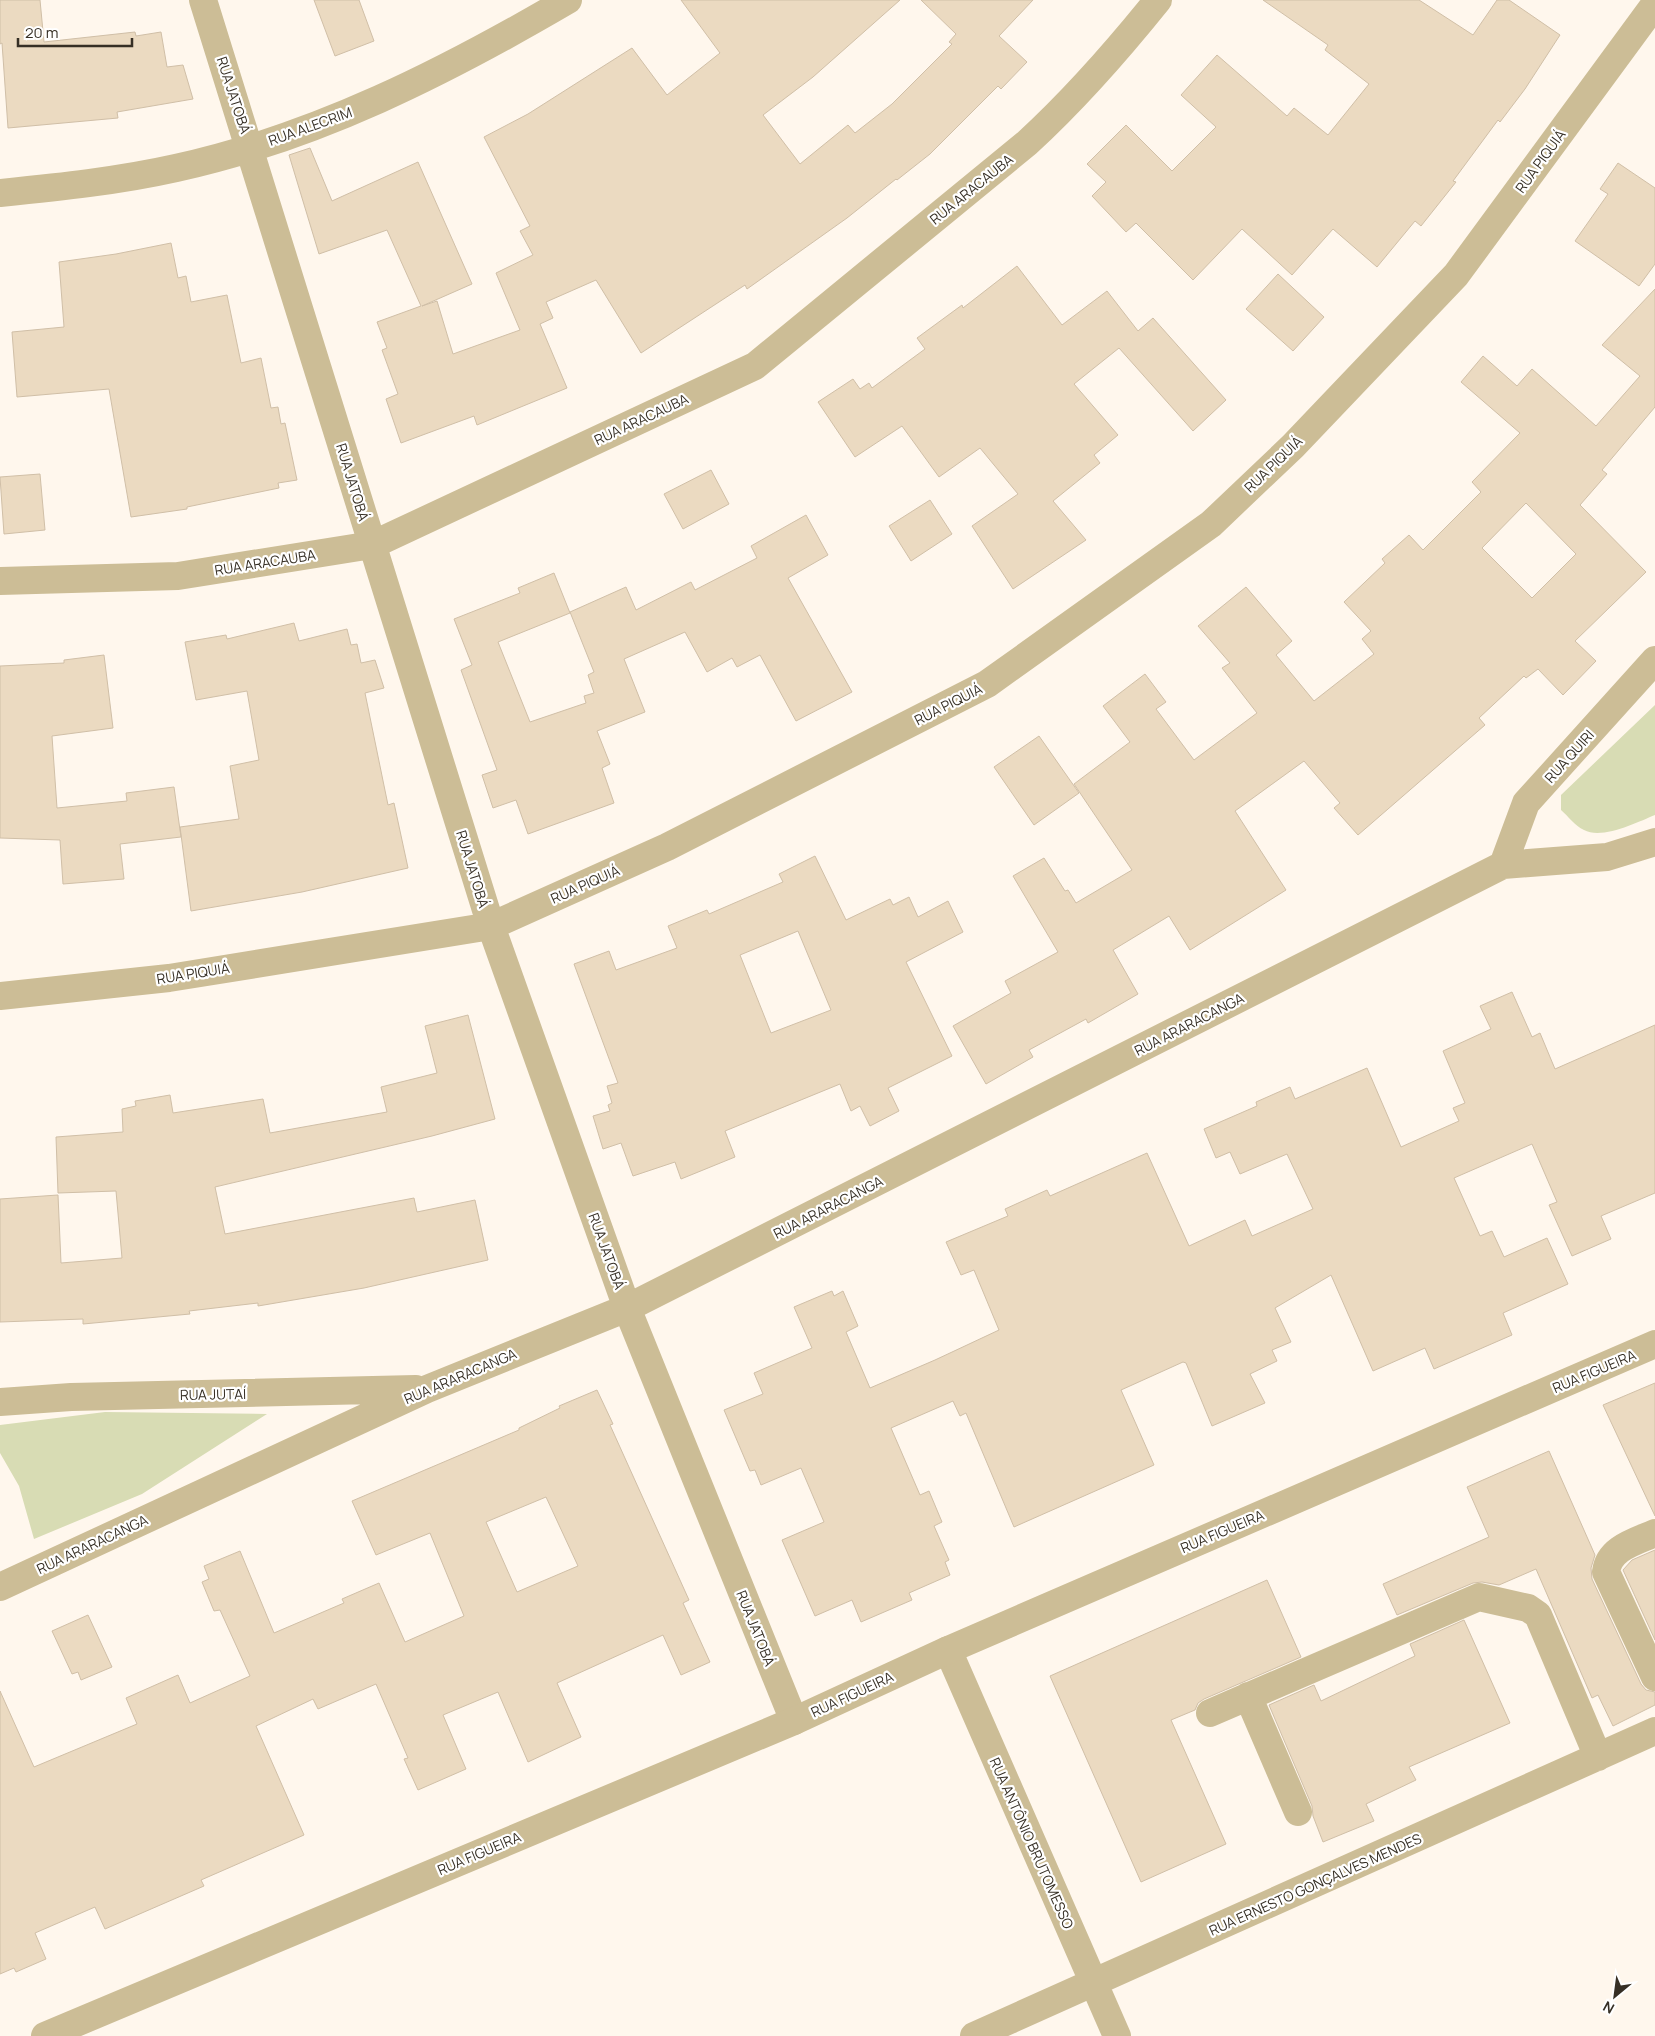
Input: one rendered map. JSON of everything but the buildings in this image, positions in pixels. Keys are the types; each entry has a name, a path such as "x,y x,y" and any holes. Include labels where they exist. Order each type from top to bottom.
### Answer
{"street":[{"name":"RUA JATOBÁ","path":"203,0 491,926 627,1308 794,1720"},
{"name":"RUA ALECRIM","path":"0,192 89,184 177,168 250,148 339,117 425,79 495,43 568,0"},
{"name":"RUA ARACAUBA","path":"0,581 178,576 372,546 755,366 1027,143 1062,111 1111,58 1158,0"},
{"name":"RUA PIQUIÁ","path":"0,996 169,978 491,926 667,847 987,684 1211,524 1293,446 1456,275 1655,4"},
{"name":"RUA QUIRI","path":"1503,865 1526,803 1655,660"},
{"name":"RUA ARARACANGA","path":"0,1587 427,1389 627,1308 1503,865 1607,857 1655,842"},
{"name":"RUA FIGUEIRA","path":"45,2036 794,1720 948,1650 1655,1344"},
{"name":"RUA JUTAÍ","path":"0,1402 71,1397 427,1389"},
{"path":"1655,1533 1612,1554 1607,1562 1606,1572 1655,1677"},
{"path":"1210,1713 1479,1597 1528,1608 1538,1615 1598,1757"},
{"name":"RUA ANTÔNIO BRUTOMESSO","path":"948,1650 1117,2036"},
{"path":"1248,1696 1298,1812"},
{"name":"RUA ERNESTO GONÇALVES MENDES","path":"974,2036 1655,1731"}],"green space":[{"path":"1655,705 1655,815 1620,829 1600,833 1584,830 1561,810 1561,795"},
{"path":"105,1412 267,1414 142,1494 34,1539 19,1486 0,1453 0,1425"}]}
